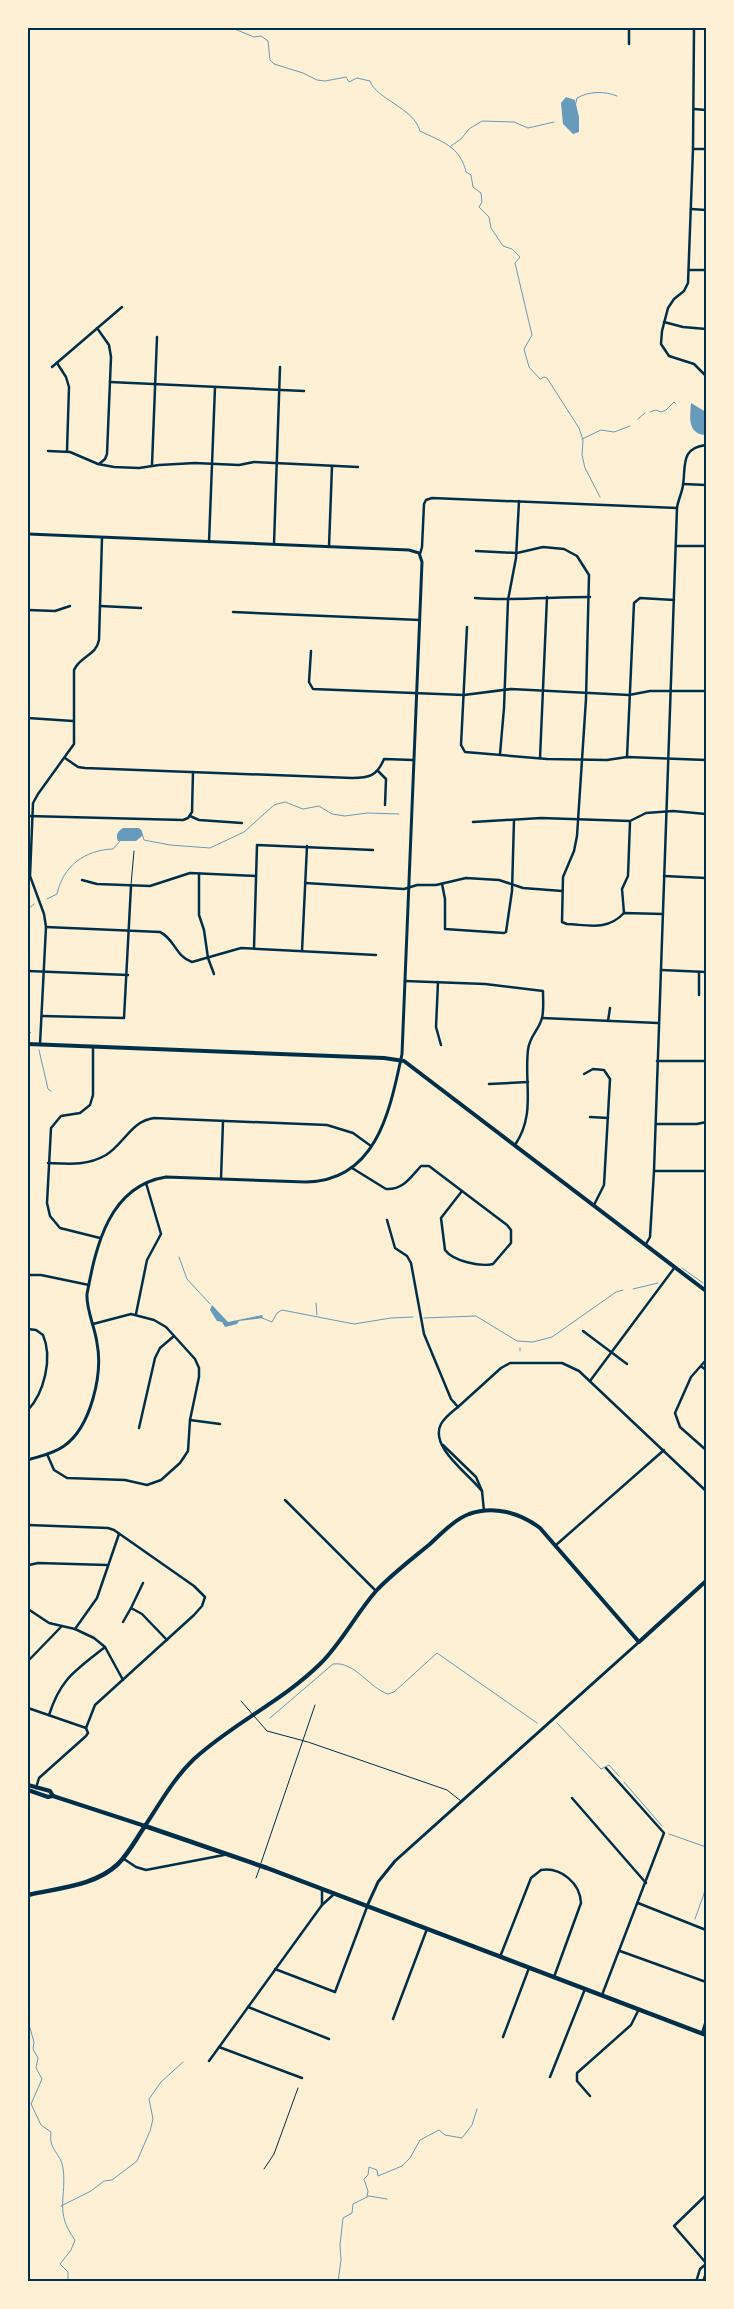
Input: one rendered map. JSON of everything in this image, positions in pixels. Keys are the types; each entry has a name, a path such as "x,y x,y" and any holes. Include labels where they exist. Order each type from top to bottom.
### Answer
{"main road":[{"path":"28,1044 401,1060 410,1064 706,1291"},
{"path":"28,1895 96,1879 113,1868 123,1858 176,1780 190,1763 212,1744 253,1717 321,1663 376,1592 453,1523 470,1514 484,1510 504,1511 540,1528 640,1642 706,1581"},
{"path":"28,1785 50,1792 53,1796"},
{"path":"28,1790 48,1797 53,1796 227,1854 704,2034"}],"street":[{"path":"629,28 629,44"},
{"path":"694,28 694,149 689,270 687,287 670,303 660,338 666,353 674,359 694,364 706,376"},
{"path":"694,109 706,110"},
{"path":"694,149 706,149"},
{"path":"691,209 706,210"},
{"path":"689,270 706,270"},
{"path":"52,367 122,307"},
{"path":"664,322 683,328 706,329"},
{"path":"97,328 107,341 111,352 107,454 105,459 98,464"},
{"path":"152,465 157,337"},
{"path":"57,364 66,377 69,387 67,451"},
{"path":"274,546 280,367"},
{"path":"110,382 304,392"},
{"path":"208,542 215,387"},
{"path":"646,1244 650,1237 656,1124 677,508 683,484 686,459 696,448 706,445"},
{"path":"48,451 67,451 98,464 139,468 152,465 239,464 254,462 358,467"},
{"path":"329,548 332,466"},
{"path":"683,484 706,485"},
{"path":"28,1460 61,1448 73,1437 91,1402 97,1383 99,1362 98,1344 87,1298 89,1285 100,1238 106,1225 125,1199 135,1189 146,1182 166,1177 315,1182 336,1178 352,1168 371,1146 384,1126 401,1060 420,620 422,562 420,554 424,507 427,499 434,497 677,508"},
{"path":"500,754 508,600 517,553 519,501"},
{"path":"28,534 274,546 409,550 420,554"},
{"path":"40,1044 46,927 44,914 30,876 32,816 35,798 74,744 75,668 81,660 94,652 99,640 102,538"},
{"path":"676,546 706,546"},
{"path":"476,551 517,553 543,547 556,547 571,552 583,562 589,575 590,597 584,742 581,759 577,840 565,870 562,891 562,922 567,924 610,925 624,913 663,914"},
{"path":"474,598 508,600 547,597 590,597"},
{"path":"540,758 547,597"},
{"path":"626,757 634,603 640,598 674,600"},
{"path":"28,610 53,611 70,606"},
{"path":"100,606 141,608"},
{"path":"233,612 420,620"},
{"path":"466,627 462,750 540,758 607,760 626,757 706,760"},
{"path":"311,651 309,682 313,688 464,695 504,689 629,695 650,690 706,691"},
{"path":"28,718 73,721"},
{"path":"65,758 78,767 85,768 352,778 371,777 378,771 384,759 414,760"},
{"path":"378,771 386,779 385,805"},
{"path":"190,816 193,772"},
{"path":"472,822 541,818 630,821 646,813 706,814"},
{"path":"28,816 183,820 190,816"},
{"path":"190,816 199,820 242,823"},
{"path":"442,884 445,899 445,929 506,932 511,884 514,820"},
{"path":"624,913 622,889 628,876 630,821"},
{"path":"254,948 256,848 258,845 373,850"},
{"path":"302,951 307,846"},
{"path":"82,880 97,884 155,886 185,874 256,876"},
{"path":"199,874 199,915 204,930 208,958 214,974"},
{"path":"664,876 706,878"},
{"path":"306,883 408,888 442,884 466,878 490,879 523,888 562,891"},
{"path":"42,1016 124,1018 128,975 131,886"},
{"path":"46,927 164,934 180,956 192,962 235,948 376,955"},
{"path":"661,970 706,972"},
{"path":"28,972 128,975"},
{"path":"699,972 699,995"},
{"path":"404,981 486,984 543,991 542,1018 529,1043 527,1120 523,1133 515,1144"},
{"path":"438,982 436,1027 441,1045"},
{"path":"608,1021 610,1008"},
{"path":"542,1018 658,1023"},
{"path":"93,1047 90,1105 83,1111 61,1116 54,1123 50,1134 47,1203 52,1220 63,1230 100,1238"},
{"path":"657,1061 706,1061"},
{"path":"584,1074 593,1069 604,1070 609,1074 604,1185 594,1205"},
{"path":"489,1084 528,1082"},
{"path":"590,1117 608,1118"},
{"path":"48,1163 84,1164 98,1159 113,1150 135,1126 149,1119 327,1125 353,1133 371,1146"},
{"path":"221,1179 223,1121"},
{"path":"656,1124 697,1124 706,1122"},
{"path":"352,1168 386,1189 392,1189 403,1185 421,1166 429,1166 462,1190 512,1230 511,1243 493,1264 485,1265 454,1258 445,1250 441,1218 462,1190"},
{"path":"654,1171 706,1171"},
{"path":"136,1314 147,1260 160,1234 146,1182"},
{"path":"387,1220 394,1248 407,1256 411,1263 424,1334 452,1399 458,1407"},
{"path":"590,1381 675,1267"},
{"path":"28,1275 41,1275 89,1285"},
{"path":"47,1454 54,1470 67,1478 124,1480 142,1485 152,1484 160,1480 185,1457 189,1445 190,1420 199,1368 195,1359 159,1322 136,1314 125,1315 93,1324"},
{"path":"28,1329 36,1330 43,1335 47,1363 43,1381 28,1410"},
{"path":"583,1331 627,1364"},
{"path":"139,1428 155,1358 160,1348 174,1336"},
{"path":"706,1360 702,1367 691,1377 675,1413 680,1428 706,1450"},
{"path":"482,1491 438,1438 440,1426 444,1420 501,1368 510,1363 562,1363 575,1367 706,1491"},
{"path":"702,1367 706,1370"},
{"path":"190,1420 220,1424"},
{"path":"442,1444 476,1477 482,1491 484,1510"},
{"path":"556,1545 664,1450"},
{"path":"285,1500 376,1592"},
{"path":"28,1525 108,1528 181,1577 204,1597 202,1606 96,1706 86,1728 88,1732 86,1736 40,1778 36,1788"},
{"path":"75,1629 96,1598 119,1534"},
{"path":"28,1568 29,1565 38,1563 107,1565"},
{"path":"123,1622 143,1583"},
{"path":"131,1608 142,1614 166,1640"},
{"path":"28,1609 49,1623 75,1629 94,1638 105,1647 123,1680"},
{"path":"28,1661 61,1627"},
{"path":"275,1969 334,1992 367,1906 378,1882 390,1866 640,1642"},
{"path":"49,1715 62,1683 105,1647"},
{"path":"28,1708 86,1728"},
{"path":"602,1995 664,1834 606,1768"},
{"path":"572,1798 646,1883"},
{"path":"123,1858 144,1870 227,1854"},
{"path":"500,1956 532,1878 541,1870 554,1870 566,1876 575,1886 580,1894 581,1903 554,1977"},
{"path":"322,1889 322,1905"},
{"path":"210,2060 322,1905 334,1894"},
{"path":"638,1903 706,1930"},
{"path":"393,2019 427,1929"},
{"path":"620,1951 706,1982"},
{"path":"503,2037 529,1967"},
{"path":"550,2077 585,1989"},
{"path":"248,2008 329,2039"},
{"path":"590,2096 578,2081 577,2073 631,2025 639,2009"},
{"path":"704,2034 706,2021"},
{"path":"219,2047 302,2078"},
{"path":"696,2282 700,2269 706,2263 674,2226 706,2196"},
{"path":"704,2282 706,2273"}],"lane":[{"path":"131,886 134,851"},
{"path":"241,1701 267,1731 304,1741 447,1790 461,1802"},
{"path":"256,1878 315,1706"},
{"path":"264,2169 274,2154 298,2088"}],"water":[{"path":"566,97 575,100 579,117 579,132 573,134 563,124 561,103"},
{"path":"691,403 706,412 706,435 696,432 691,424"},
{"path":"123,828 139,828 142,831 142,836 136,841 118,841 118,833"},
{"path":"212,1305 228,1322 262,1315 263,1318 239,1321 237,1324 225,1327 222,1322 217,1321 210,1310"}],"waterway":[{"path":"232,28 254,37 261,36 268,41 270,60 274,64 303,73 317,80 325,81 346,77 349,82 357,78 370,81 380,93 410,116 420,131 443,142 459,156 466,172 471,175 473,187 481,193 482,202 479,207 489,217 491,228 503,246 512,249 520,257 515,263 532,335 524,349 529,367 540,379 547,378 579,428 583,440 582,455 585,468 600,497"},
{"path":"575,107 577,98 587,94 607,93 617,96"},
{"path":"451,146 461,139 469,129 482,121 514,122 528,128 554,122"},
{"path":"650,412 656,410 661,412 674,402 676,404"},
{"path":"638,419 645,413"},
{"path":"582,439 601,430 614,432 630,426"},
{"path":"142,833 144,840 170,845 210,848 244,832 274,805 285,802 303,809 319,806 332,814 345,816 367,813 399,814"},
{"path":"47,899 57,894 64,875 77,861 93,853 113,849 120,841"},
{"path":"28,909 34,904"},
{"path":"28,1030 31,1033"},
{"path":"39,1050 48,1089 51,1091"},
{"path":"179,1257 187,1279 210,1304"},
{"path":"682,1268 703,1283"},
{"path":"633,1289 658,1283"},
{"path":"424,1318 476,1316 517,1341 533,1342 552,1337 616,1292 623,1290"},
{"path":"316,1303 317,1315"},
{"path":"262,1318 272,1322 277,1313 282,1310 354,1324 391,1318 413,1317"},
{"path":"270,1718 333,1664 341,1664 348,1667 388,1694 394,1692 437,1653 537,1723"},
{"path":"557,1723 601,1769 609,1765 619,1776"},
{"path":"624,1782 662,1826"},
{"path":"669,1834 706,1847"},
{"path":"695,1919 706,1888"},
{"path":"28,2021 34,2042 33,2049 38,2058 36,2068 42,2079 31,2104 41,2125 51,2132 51,2143 62,2163 64,2178 63,2213 75,2240 71,2250 60,2264 68,2272 68,2280 65,2282"},
{"path":"61,2206 91,2191 104,2181 112,2180 137,2161 153,2119 149,2099 161,2082 183,2062"},
{"path":"367,2197 368,2191 364,2179 368,2175 369,2167 377,2170 378,2176 402,2166 410,2158 420,2140 439,2130 445,2135 462,2138 472,2125 477,2109"},
{"path":"338,2282 343,2218 352,2213 353,2204 369,2196 387,2199"}]}
